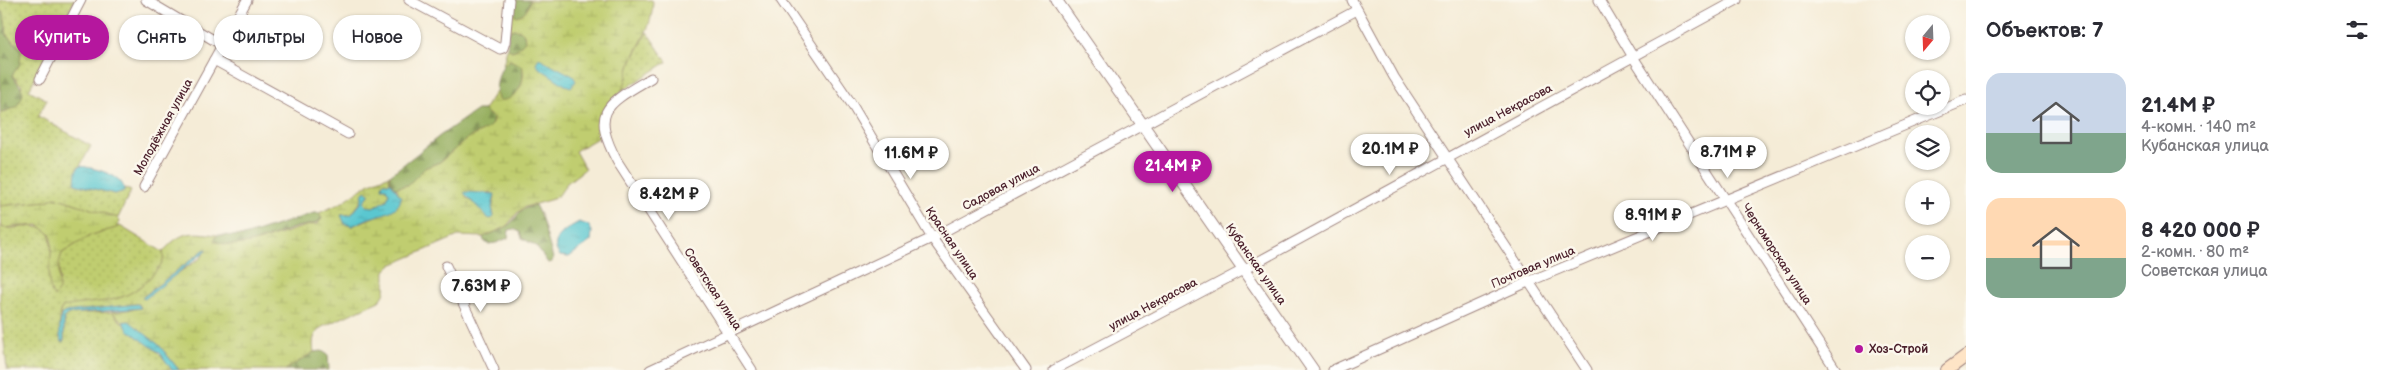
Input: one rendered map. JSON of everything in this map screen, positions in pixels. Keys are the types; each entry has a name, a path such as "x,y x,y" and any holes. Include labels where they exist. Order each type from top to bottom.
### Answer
{"main road":[{"path":"1947,370 1966,356"}],"street":[{"path":"40,79 80,0"},
{"path":"146,0 214,40"},
{"name":"Молодёжная улица","path":"239,15 247,0"},
{"path":"409,0 496,48 503,48 509,0"},
{"name":"Красная улица","path":"781,0 851,103 932,238 1026,370"},
{"name":"Кубанская улица","path":"1056,0 1313,370"},
{"path":"1352,0 1394,77 1587,370"},
{"name":"Черноморская улица","path":"1599,0 1633,57 1836,370"},
{"name":"улица Некрасова","path":"1054,370 1243,270 1737,0"},
{"name":"Садовая улица","path":"650,370 932,238 1357,10"},
{"path":"214,60 348,134"},
{"name":"Молодёжная улица","path":"144,187 214,60"},
{"name":"Советская улица","path":"650,78 620,96 607,110 603,118 604,132 617,161 752,370"},
{"name":"Почтовая улица","path":"1333,370 1528,282 1726,198 1966,100"},
{"path":"446,266 494,370"}],"green space":[{"path":"0,0 75,0 67,15 15,15 15,43 7,36 4,15 0,10"},
{"path":"513,0 530,0 526,11 516,17 512,10"},
{"path":"530,0 652,0 653,2 648,27 630,64 624,87 602,112 600,118 601,136 575,151 585,169 567,183 559,195 553,199 525,207 517,213 506,227 483,237 458,236 391,265 385,271 385,291 379,301 322,327 314,338 314,352 285,370 179,370 159,345 125,321 123,322 112,312 141,308 139,304 66,312 62,314 61,319 60,311 63,307 113,300 133,291 144,283 159,267 163,260 163,252 169,245 187,234 217,235 214,240 224,244 236,245 250,243 317,224 322,219 319,213 341,203 370,183 390,175 391,183 387,183 386,188 389,193 387,200 376,206 367,207 364,205 364,201 369,196 362,200 351,215 343,215 345,224 352,226 395,208 398,190 395,188 408,185 425,168 440,162 468,138 487,129 492,124 493,118 484,110 496,91 498,100 504,100 515,95 519,90 523,78 522,66 510,60 503,65 507,48 512,51 525,41 524,34 520,30 513,29 509,32 512,10 516,16 522,14 526,11","holes":["491,192 495,197 492,207 494,216 488,218 477,204 465,197","205,249 202,257 144,296"]},
{"path":"0,10 4,15 7,36 15,43 15,60 20,60 20,64 12,75 21,87 23,94 15,108 0,112"},
{"path":"513,29 520,30 524,34 525,41 512,51 507,48 509,32"},
{"path":"647,32 667,62 622,91 630,64"},
{"path":"15,60 44,60 29,90 47,100 38,116 91,146 77,168 75,184 115,194 124,191 125,188 131,191 118,218 55,197 47,201 0,206 0,112 6,112 22,86 12,75"},
{"path":"510,60 522,66 523,78 515,95 504,101 498,101 496,91 498,78 503,66"},
{"path":"477,110 484,110 493,118 492,124 487,129 468,138 440,162 425,168 408,185 395,188 389,179 390,175 441,135"},
{"path":"55,197 118,218 120,222 116,228 91,235 62,253 59,263 59,290 54,297 49,282 50,234 38,225 2,228 0,206 47,201"},
{"path":"535,205 542,219 553,258 552,262 548,263 536,246 522,238 520,232 514,229 509,230 508,238 496,243 488,244 484,241 483,237 506,227 521,211"},
{"path":"319,213 322,219 313,224 297,227 256,242 234,245 223,244 214,240 217,235 244,236"},
{"path":"0,225 9,228 35,227 48,231 51,249 50,286 60,281 58,263 62,253 91,235 120,226 163,252 163,260 159,267 147,281 132,292 116,299 73,306 60,311 60,339 64,341 64,317 67,314 112,312 152,347 172,370 7,370 0,303"},
{"path":"322,351 328,355 329,370 285,370 314,352"}],"water":[{"path":"539,58 573,76 576,81 571,87 565,85 538,67 536,63"},
{"path":"80,166 108,173 120,181 124,191 115,194 75,184 76,171"},
{"path":"383,183 391,183 401,197 397,206 393,210 352,226 345,224 341,215 351,215 361,203 363,193 366,191 370,194 364,201 366,206 373,207 387,200 389,193 386,188 382,188"},
{"path":"464,193 495,194 492,207 494,217 488,218"},
{"path":"579,222 588,225 592,231 591,241 569,257 560,256 556,245 557,240 564,232"},
{"path":"205,249 207,250 145,299 142,298"},
{"path":"138,304 141,308 68,314 64,317 64,341 62,342 60,324 62,314 66,312"},
{"path":"129,321 159,345 179,370 172,370 160,353 128,330 123,322"}],"place":[{"name":"Хоз-Строй","path":"1859,349"}]}
